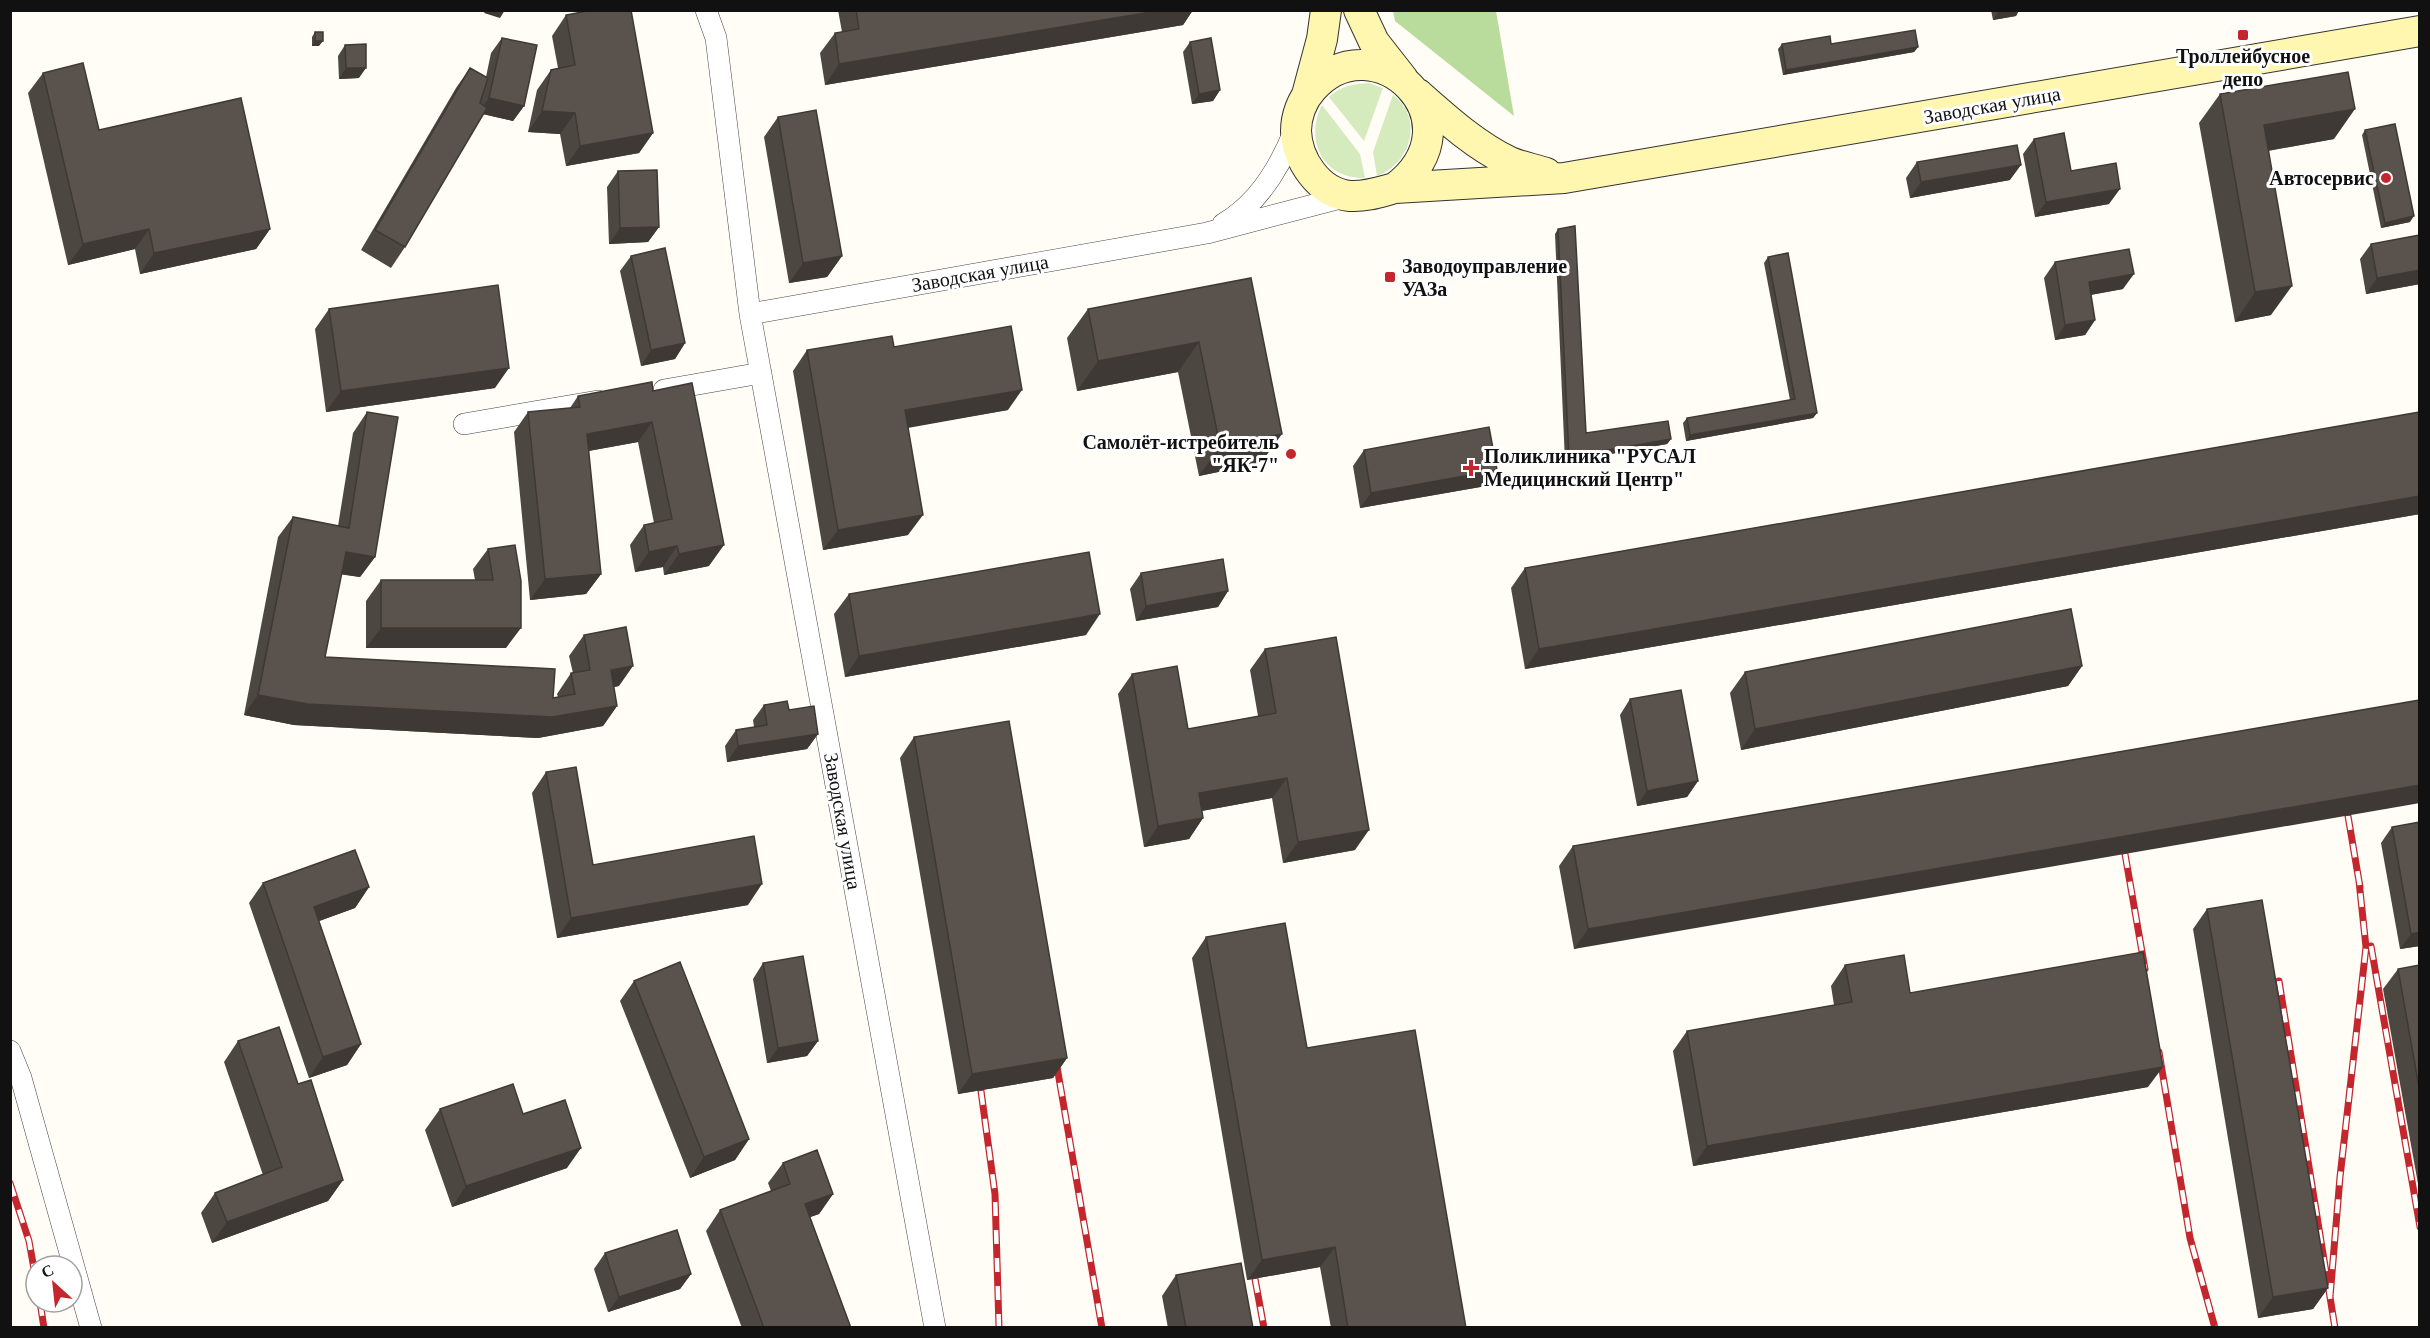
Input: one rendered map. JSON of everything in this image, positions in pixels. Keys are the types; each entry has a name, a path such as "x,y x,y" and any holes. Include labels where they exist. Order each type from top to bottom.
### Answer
{"street":[{"name":"Заводская улица","path":"706,10 716,38 750,314 935,1328"},
{"path":"1307,95 1317,60 1326,10"},
{"path":"1296,127 1297,144 1304,162 1315,177 1330,189 1348,196 1371,195 1395,188 1408,178 1419,164 1426,149 1428,132 1426,115 1409,86 1374,42 1359,10"},
{"name":"Заводская улица","path":"1395,188 1564,178 2420,31"},
{"path":"1210,232 1244,208 1261,189 1285,155 1296,127 1299,110 1307,95 1330,73 1346,67 1362,65 1378,67 1409,86 1469,135 1509,161 1564,178"},
{"name":"Заводская улица","path":"750,314 1210,232 1348,196"},
{"path":"647,393 761,374"},
{"path":"464,424 612,399"},
{"path":"10,1051 21,1078 91,1328"}],"green space":[{"path":"1393,11 1496,11 1514,116 1395,21"},
{"path":"1369,83 1383,88 1364,141 1329,97 1348,86"},
{"path":"1393,95 1403,105 1409,116 1411,128 1409,140 1398,162 1377,176 1373,152"},
{"path":"1322,105 1360,154 1365,178 1350,177 1338,172 1328,165 1321,155 1315,131"}],"building":[{"path":"592,10 631,10 653,133 580,146 575,113 542,111 551,70 575,65 566,15"},
{"path":"856,10 1163,10 839,64 835,33 859,29"},
{"path":"1915,30 1918,47 1786,70 1782,44 1830,36 1831,44"},
{"path":"315,32 323,32 323,41 315,41"},
{"path":"502,38 537,45 524,106 489,98"},
{"path":"1211,38 1220,90 1199,94 1190,42"},
{"path":"366,44 366,68 346,68 345,45"},
{"path":"83,63 99,130 241,98 270,229 154,253 149,229 83,244 43,73"},
{"path":"470,68 488,78 480,103 487,108 405,247 375,230"},
{"path":"2348,72 2355,109 2264,125 2292,286 2255,292 2220,94"},
{"path":"816,110 842,256 803,263 778,117"},
{"name":"Автосервис","path":"2395,124 2414,216 2385,223 2365,130"},
{"path":"2064,133 2071,171 2116,163 2120,189 2046,202 2034,139"},
{"path":"2017,145 2021,165 1921,182 1917,162"},
{"path":"657,170 659,227 620,228 618,171"},
{"path":"1575,226 1586,433 1668,421 1671,439 1569,457 1558,229"},
{"path":"2420,235 2420,270 2377,278 2371,244"},
{"path":"665,248 685,343 651,350 631,256"},
{"path":"2129,249 2134,274 2089,282 2095,320 2065,325 2055,262"},
{"path":"1788,253 1817,413 1690,435 1687,418 1795,399 1768,257"},
{"path":"1251,278 1282,434 1220,446 1199,342 1098,361 1088,309"},
{"path":"498,285 509,368 341,391 329,309"},
{"path":"1011,326 1022,390 905,410 923,515 838,530 807,350 892,336 894,347"},
{"path":"652,382 653,391 692,383 724,545 679,554 677,546 649,552 644,525 672,519 652,422 587,434 601,574 545,579 528,412 580,407 578,396"},
{"path":"367,412 398,417 375,557 346,552 325,657 555,669 553,698 575,694 571,673 590,670 584,635 626,627 633,666 611,670 617,706 552,717 308,704 258,695 293,517 349,528"},
{"path":"2420,412 2420,496 1539,649 1525,568"},
{"path":"1489,427 1497,470 1371,493 1364,450"},
{"path":"515,545 521,581 521,628 381,628 381,580 493,580 488,549"},
{"path":"1089,552 1100,614 859,656 849,594"},
{"path":"1223,559 1228,591 1146,606 1141,573"},
{"path":"2071,609 2082,666 1755,729 1745,672"},
{"path":"1336,637 1369,830 1298,842 1287,778 1199,793 1203,818 1158,826 1132,674 1177,666 1188,729 1276,713 1265,649"},
{"path":"1681,690 1698,781 1647,791 1630,699"},
{"path":"2420,700 2420,785 1588,929 1573,846"},
{"path":"787,701 789,710 814,706 818,734 738,746 736,730 767,725 764,705"},
{"path":"1009,721 1067,1058 972,1074 914,737"},
{"path":"576,767 593,865 754,836 762,884 571,918 546,772"},
{"path":"2420,822 2420,932 2411,934 2392,827"},
{"path":"355,850 369,887 314,907 361,1044 323,1057 263,883"},
{"path":"2262,900 2328,1288 2273,1297 2207,909"},
{"path":"1285,923 1307,1048 1415,1030 1466,1328 1348,1328 1335,1247 1262,1260 1206,937"},
{"path":"2143,952 2163,1067 1707,1146 1687,1031 1852,1002 1845,965 1904,955 1910,993"},
{"path":"803,956 818,1041 778,1048 763,963"},
{"path":"680,962 749,1139 704,1157 634,981"},
{"path":"2420,965 2420,1093 2398,969"},
{"path":"279,1027 298,1084 311,1080 343,1180 227,1222 215,1193 282,1167 238,1041"},
{"path":"513,1084 523,1114 565,1100 581,1148 466,1186 440,1109"},
{"path":"817,1150 833,1194 805,1204 851,1328 764,1328 720,1210 790,1184 783,1163"},
{"path":"677,1230 691,1274 619,1297 605,1253"},
{"path":"1241,1263 1253,1328 1186,1328 1176,1275"}],"railway":[{"path":"2348,816 2360,887"},
{"path":"2125,854 2145,969"},
{"path":"2330,1297 2340,1177 2366,947 2359,881"},
{"path":"2371,946 2420,1227"},
{"path":"2279,981 2335,1328"},
{"path":"2159,1052 2190,1238 2215,1328"},
{"path":"1055,1055 1102,1328"},
{"path":"981,1091 995,1194 999,1328"},
{"path":"10,1183 31,1254"},
{"path":"1255,1279 1264,1328"},
{"path":"42,1314 44,1328"}],"place":[{"name":"Троллейбусное депо","path":"2243,35"},
{"name":"Автосервис","path":"2386,178"},
{"name":"Заводоуправление УАЗа","path":"1390,277"},
{"name":"Самолёт-истребитель \"ЯК-7\"","path":"1291,454"},
{"name":"Поликлиника \"РУСАЛ Медицинский Центр\"","path":"1471,468"}]}
